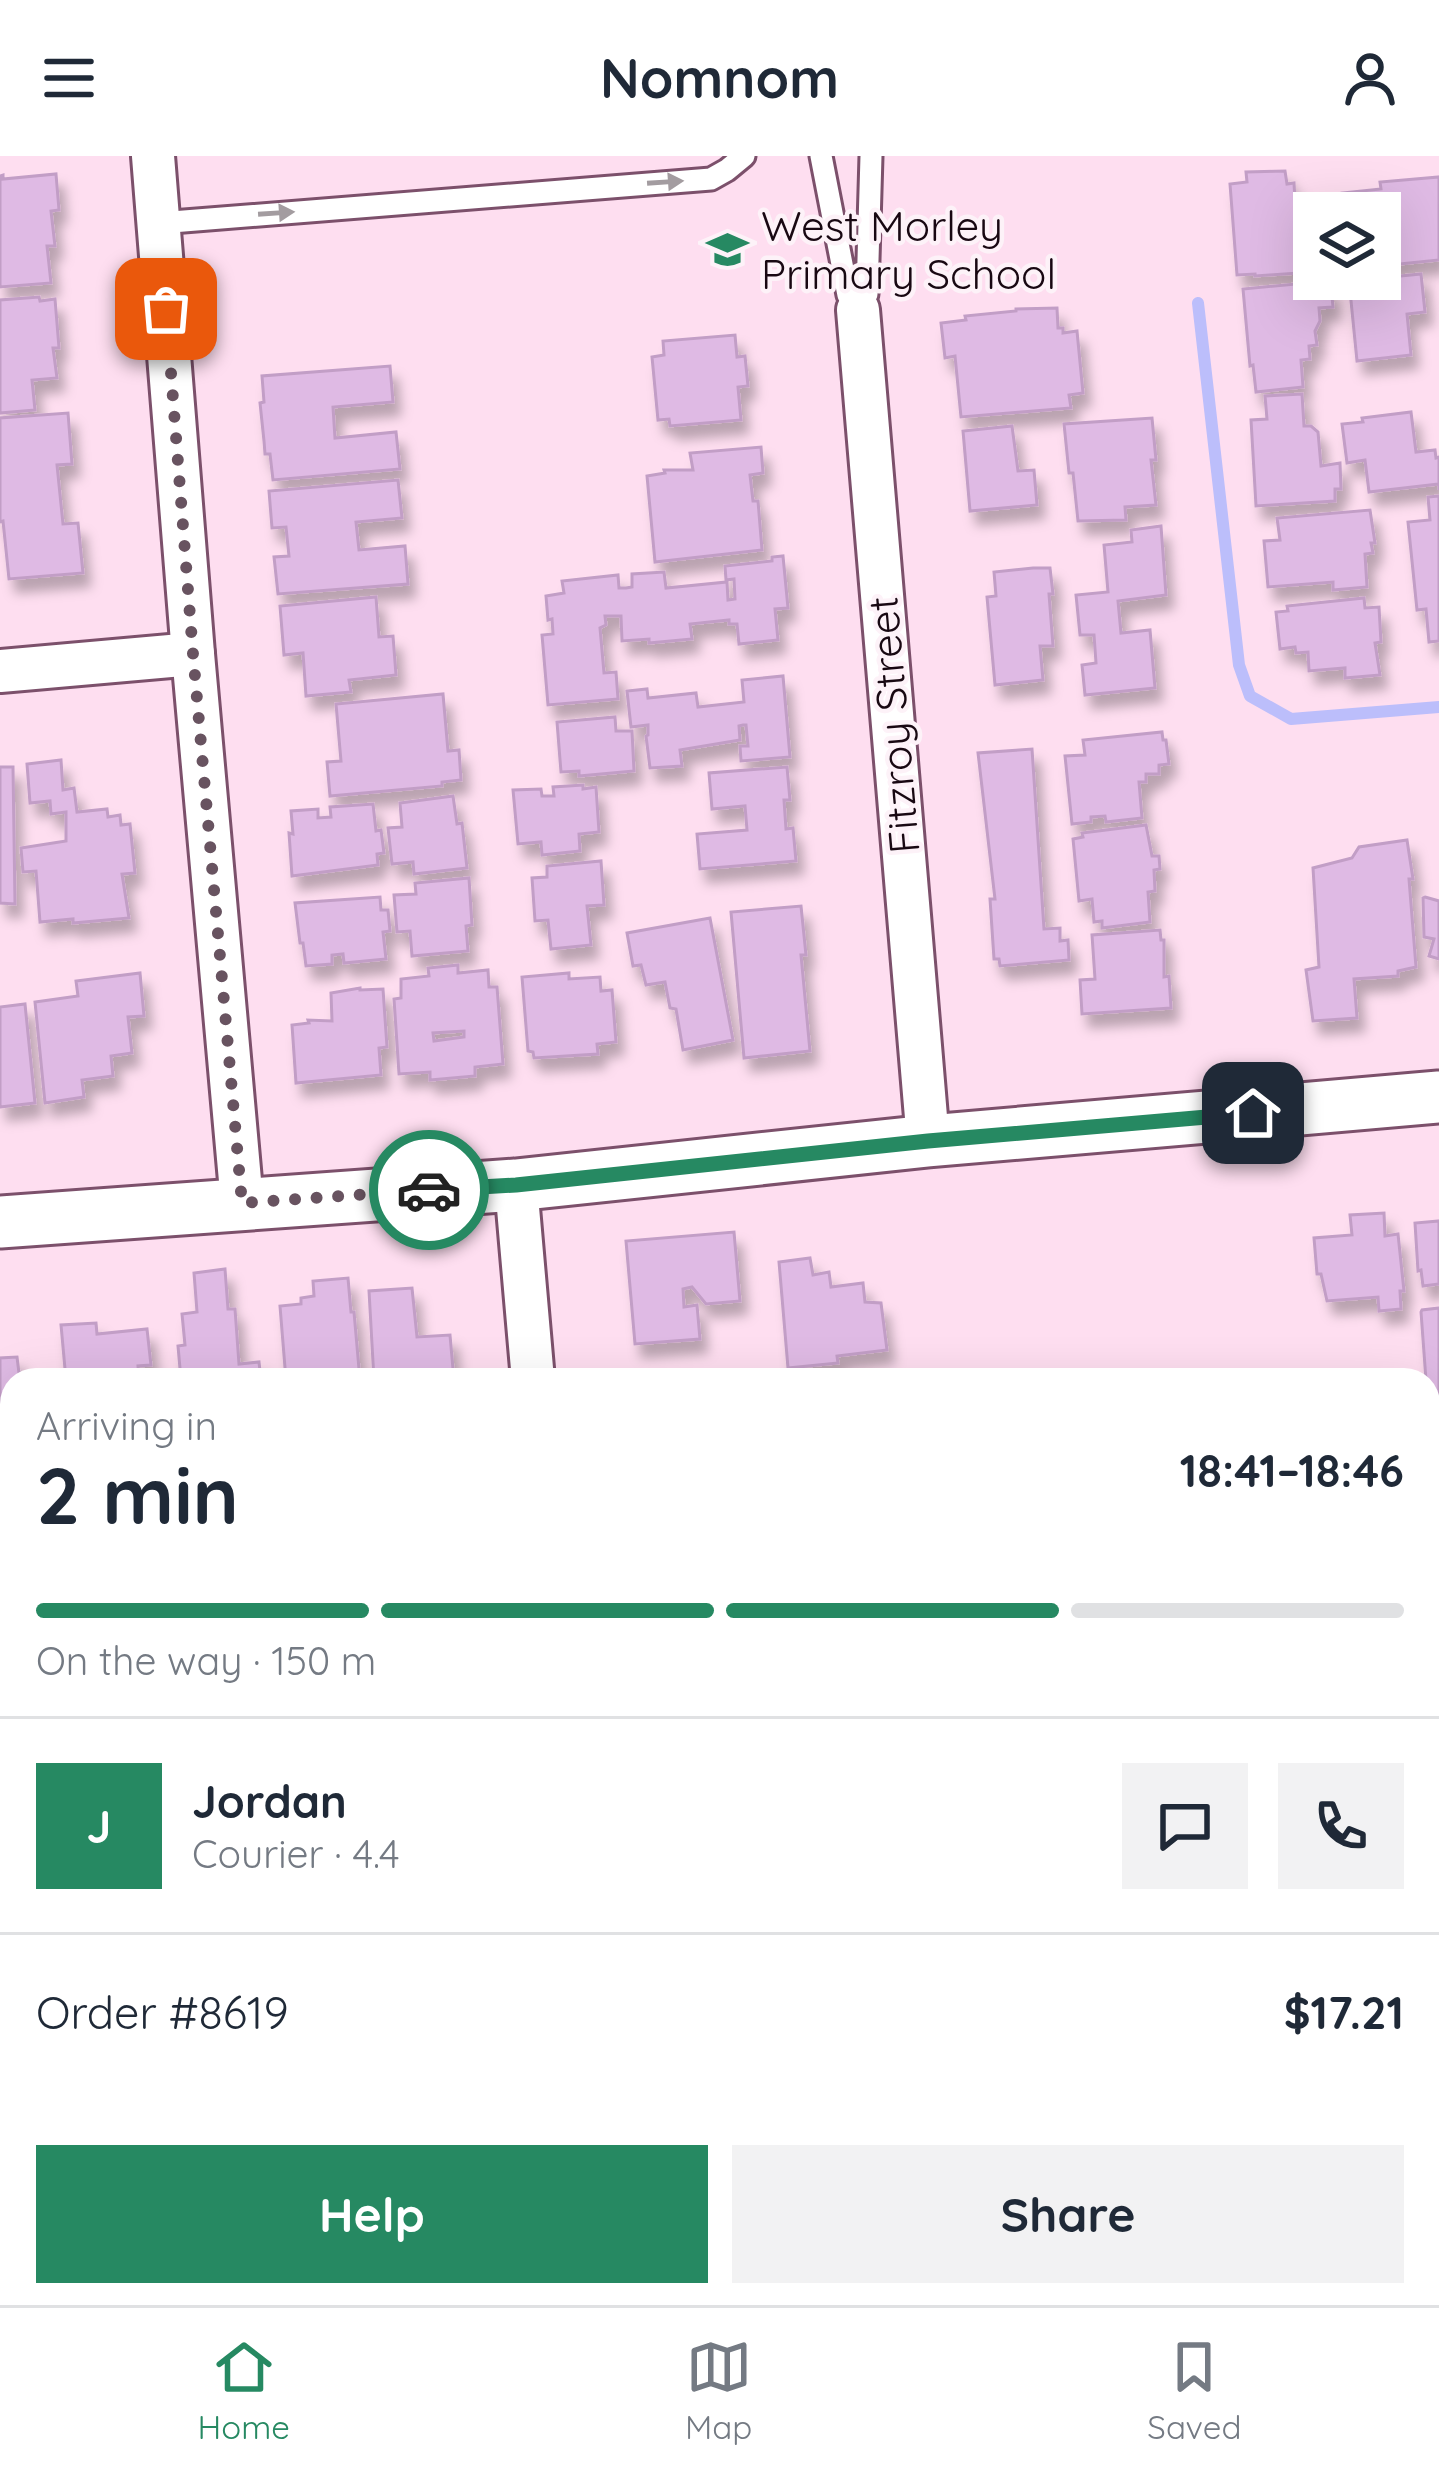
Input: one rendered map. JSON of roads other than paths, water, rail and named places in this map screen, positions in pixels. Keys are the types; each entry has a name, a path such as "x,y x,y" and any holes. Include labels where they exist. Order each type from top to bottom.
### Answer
{"street":[{"path":"153,156 242,1203"},
{"name":"Fitzroy Street","path":"858,310 928,1141"},
{"path":"0,671 193,654"},
{"path":"0,1222 516,1185 928,1141 1439,1096"},
{"path":"516,1185 532,1368"}],"lane":[{"path":"159,223 711,178 744,156"},
{"name":"Fitzroy Street","path":"821,156 848,296 858,310 866,294 871,156"}],"waterway":[{"path":"1198,303 1239,665 1250,696 1291,719 1439,707"}],"place":[{"name":"West Morley Primary School","path":"727,249"}]}
